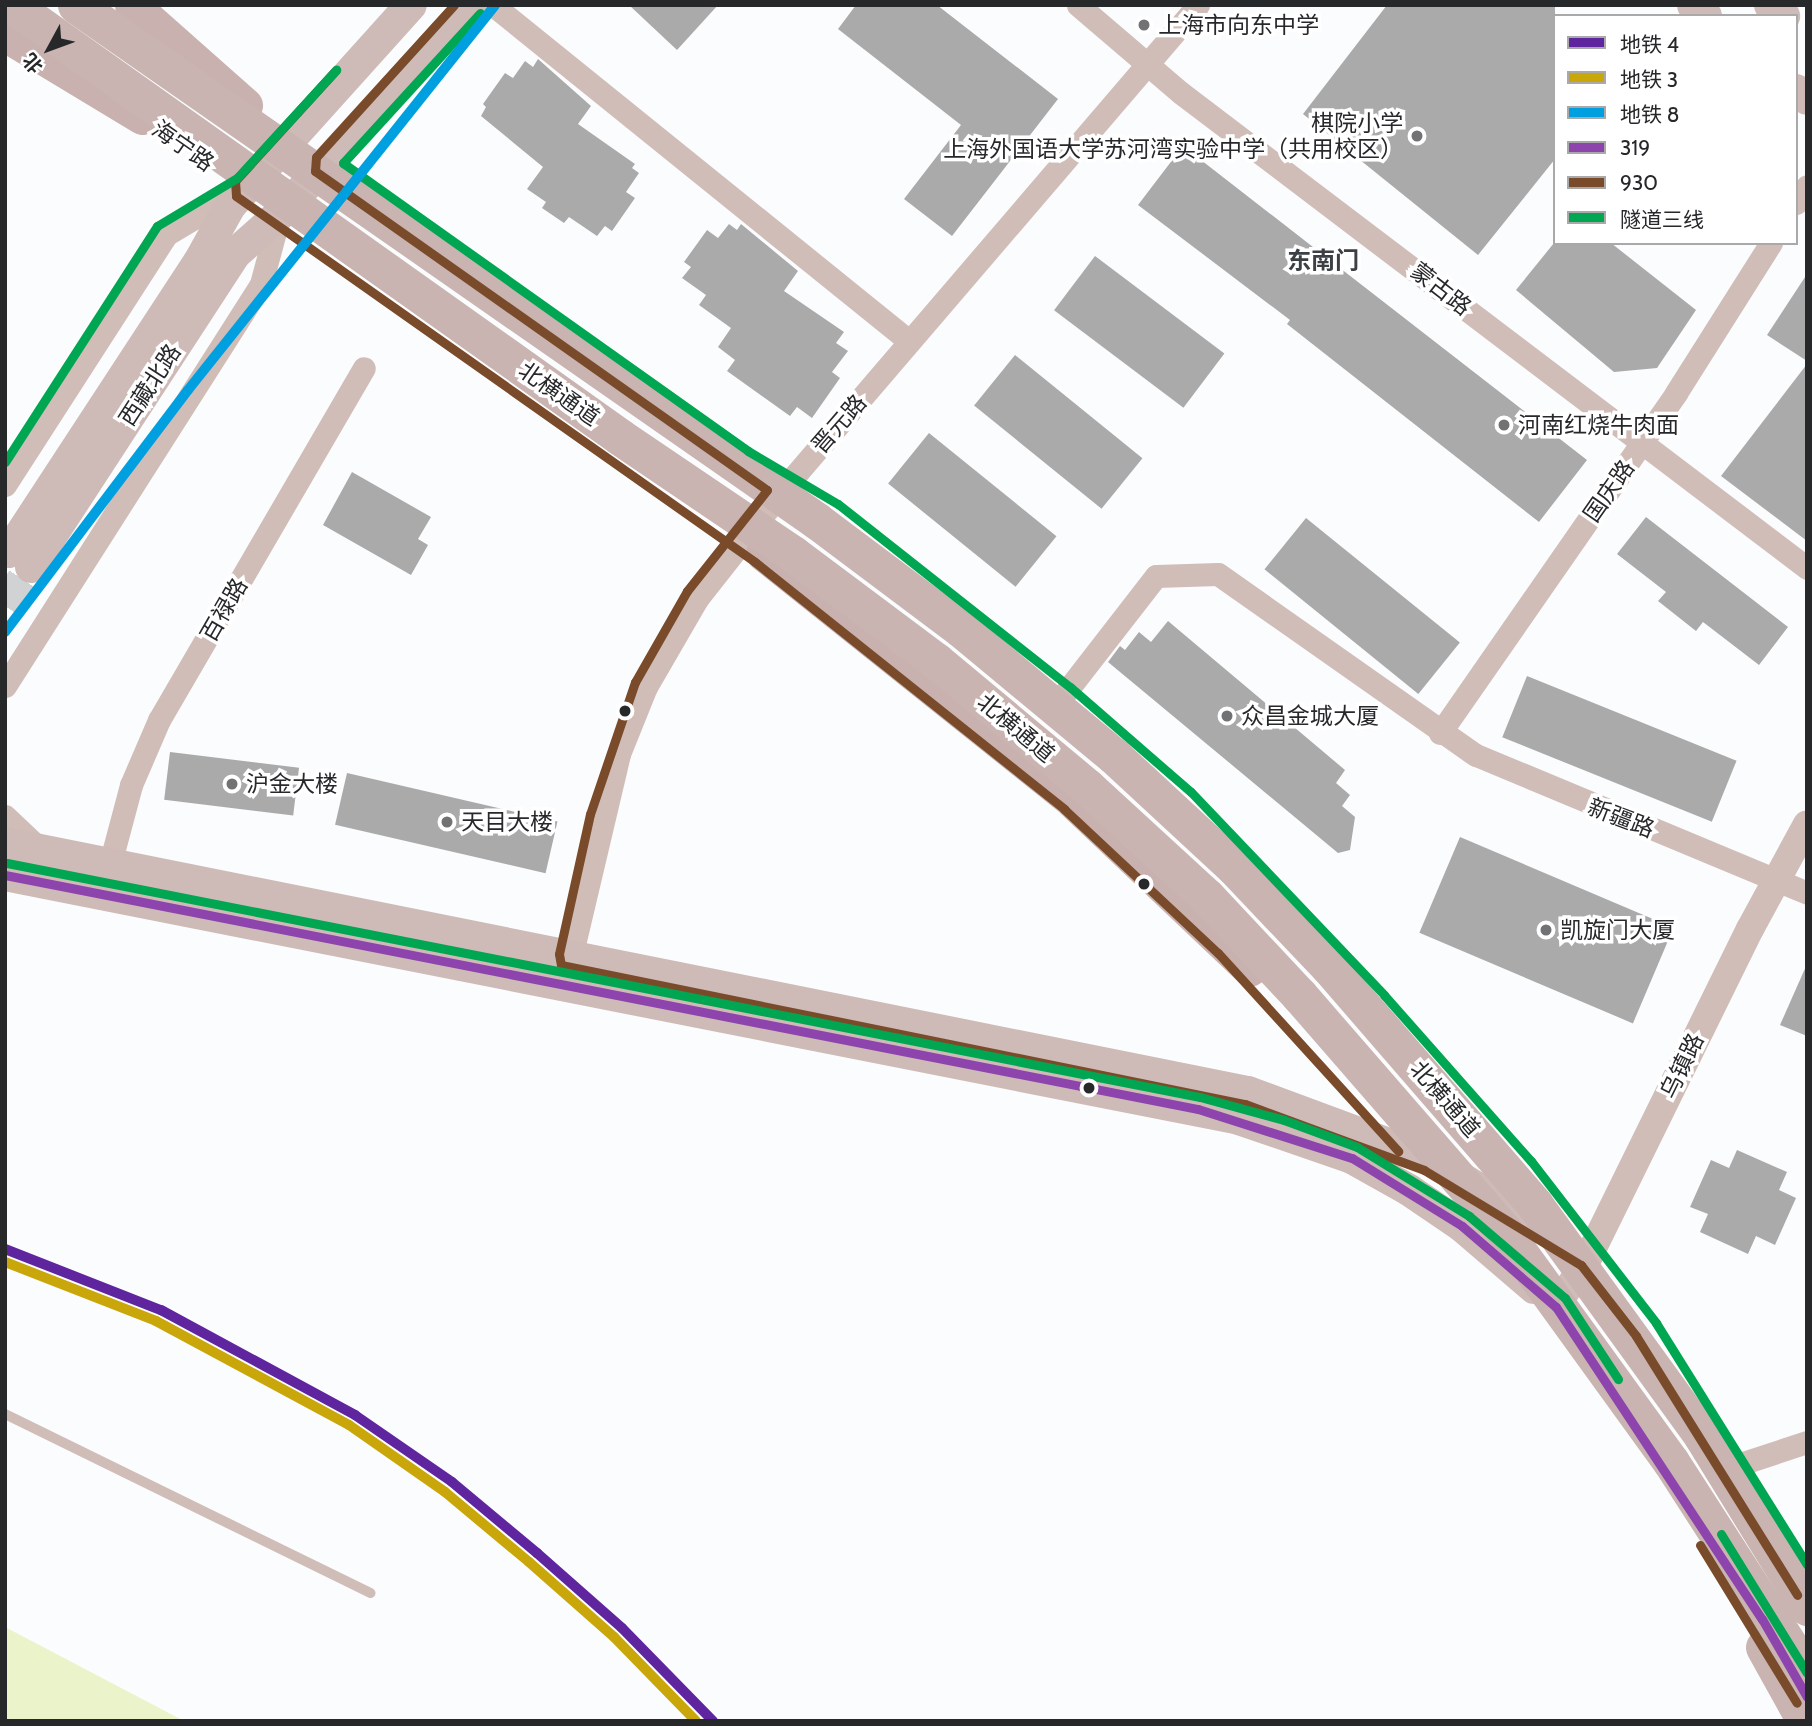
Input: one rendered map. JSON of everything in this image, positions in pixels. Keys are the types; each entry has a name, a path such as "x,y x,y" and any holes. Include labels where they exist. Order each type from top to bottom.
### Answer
{"highway":[{"name":"北横通道","path":"12,5 620,437 793,554 936,661 1087,787 1206,896 1422,1133 1503,1230 1671,1462 1807,1673"},
{"name":"北横通道","path":"76,5 817,521 961,629 1114,756 1234,867 1453,1107 1535,1205 1702,1436 1807,1607"},
{"path":"1702,1436 1807,1557"},
{"path":"1671,1462 1805,1721"}],"main road":[{"path":"132,5 222,87 288,138 730,453 830,514 1062,697 1182,800 1275,895 1480,1122 1589,1256 1646,1329 1734,1466 1807,1589"},
{"name":"西藏北路","path":"411,5 244,188 20,559 236,253 281,213 471,5"},
{"name":"海宁路","path":"5,34 117,101 281,213 743,539 1072,800 1153,872 1294,1015 1556,1307 1762,1619 1807,1698"},
{"path":"5,843 110,864 568,971 1198,1109 1281,1132 1352,1158 1409,1189 1462,1226 1556,1307"},
{"path":"5,875 1215,1084 1292,1105 1416,1153 1589,1256"}],"street":[{"path":"493,5 909,341"},
{"name":"蒙古路","path":"1078,5 1146,64 1807,568"},
{"name":"晋元路","path":"568,971 601,817 633,717 697,599 785,487 1198,5"},
{"name":"西藏北路","path":"5,485 167,234 244,188"},
{"name":"西藏北路","path":"5,686 261,284 281,213"},
{"name":"国庆路","path":"1440,733 1641,444 1770,245"},
{"name":"百禄路","path":"110,864 131,785 159,720 364,368"},
{"name":"新疆路","path":"1062,697 1156,576 1218,575 1440,733 1514,775 1807,893"},
{"path":"5,816 41,850"},
{"name":"乌镇路","path":"1556,1307 1589,1256 1807,824"},
{"path":"1734,1466 1807,1442"}],"lane":[{"path":"5,1414 370,1593"}],"green space":[{"path":"5,1627 184,1721 5,1721"}],"building":[{"path":"629,5 718,5 677,50"},
{"path":"856,5 937,5 1058,99 952,236 904,199 961,125 838,29"},
{"name":"棋院小学 上海外国语大学苏河湾实验中学（共用校区）","path":"1387,5 1555,5 1553,161 1478,255 1303,114"},
{"path":"538,59 591,106 578,124 635,164 632,168 639,173 626,192 635,198 612,231 605,226 597,236 569,217 564,223 542,208 546,202 527,189 543,167 481,116 486,107 483,104 505,73 513,78 525,61 533,67"},
{"path":"1183,146 1587,460 1539,522 1287,324 1290,320 1138,205"},
{"path":"729,224 737,230 741,224 798,271 784,291 844,332 836,343 848,351 832,372 840,378 812,418 797,407 790,416 727,371 735,360 718,347 731,328 699,305 706,295 682,278 691,267 684,262 707,230 718,238"},
{"path":"1553,244 1614,245 1696,310 1657,368 1614,372 1516,290"},
{"path":"1095,256 1224,353 1183,408 1054,310"},
{"path":"1807,274 1807,361 1767,335"},
{"path":"1015,355 1142,458 1102,509 974,406"},
{"path":"1807,364 1807,541 1721,476"},
{"path":"929,433 1056,536 1016,587 888,484"},
{"path":"352,472 431,517 418,539 428,545 411,575 323,525"},
{"path":"1646,517 1788,627 1759,665 1703,622 1696,631 1658,601 1666,592 1617,554"},
{"path":"1306,518 1460,643 1418,694 1264,569"},
{"name":"众昌金城大厦","path":"1168,621 1345,770 1336,783 1350,795 1342,806 1355,817 1350,850 1338,853 1108,662 1120,646 1125,650 1139,632 1151,642"},
{"path":"1527,676 1737,761 1712,822 1502,737"},
{"name":"沪金大楼","path":"170,752 299,768 293,815 164,800"},
{"name":"天目大楼","path":"347,773 557,822 546,873 335,825"},
{"name":"凯旋门大厦","path":"1460,837 1674,928 1633,1023 1419,933"},
{"path":"1807,964 1807,1036 1780,1025"},
{"path":"1737,1150 1787,1172 1779,1190 1796,1198 1775,1245 1756,1236 1748,1254 1700,1232 1708,1214 1690,1207 1711,1160 1729,1168"}],"tunnel":[{"path":"5,606 31,567"}],"metro line":[{"name":"8","path":"5,632 188,390 495,5"},
{"name":"4","path":"5,1249 161,1310 355,1415 452,1482 537,1553 622,1628 713,1721"},
{"name":"3","path":"5,1262 156,1321 349,1425 445,1492 529,1562 614,1637 696,1721"}],"transit line":[{"name":"930","path":"454,5 316,157 315,171 767,490 687,591 635,682 590,814 559,954 561,965 1245,1104 1424,1170 1581,1265 1636,1336 1797,1595"},
{"name":"隧道三线","path":"480,13 343,163 748,451 838,504 1070,687 1191,792 1384,995 1531,1161 1656,1323 1807,1565"},
{"name":"930","path":"336,70 235,181 236,196 755,562 1064,809 1218,953 1398,1151"},
{"name":"隧道三线","path":"5,462 157,226 237,178 336,70"},
{"name":"隧道三线","path":"7,863 1200,1097 1284,1120 1357,1147 1469,1216 1565,1298 1618,1379"},
{"name":"319","path":"5,875 1198,1109 1352,1158 1462,1226 1556,1307 1762,1619 1807,1697"},
{"name":"隧道三线","path":"1721,1534 1807,1673"},
{"name":"930","path":"1700,1545 1797,1703"}],"place":[{"name":"上海市向东中学","path":"1144,25"},
{"name":"棋院小学 上海外国语大学苏河湾实验中学（共用校区）","path":"1417,136"},
{"name":"河南红烧牛肉面","path":"1504,425"},
{"name":"众昌金城大厦","path":"1227,716"},
{"name":"沪金大楼","path":"232,784"},
{"name":"天目大楼","path":"447,822"},
{"name":"凯旋门大厦","path":"1546,930"}],"district":[{"name":"东南门","path":"1323,261"}]}
